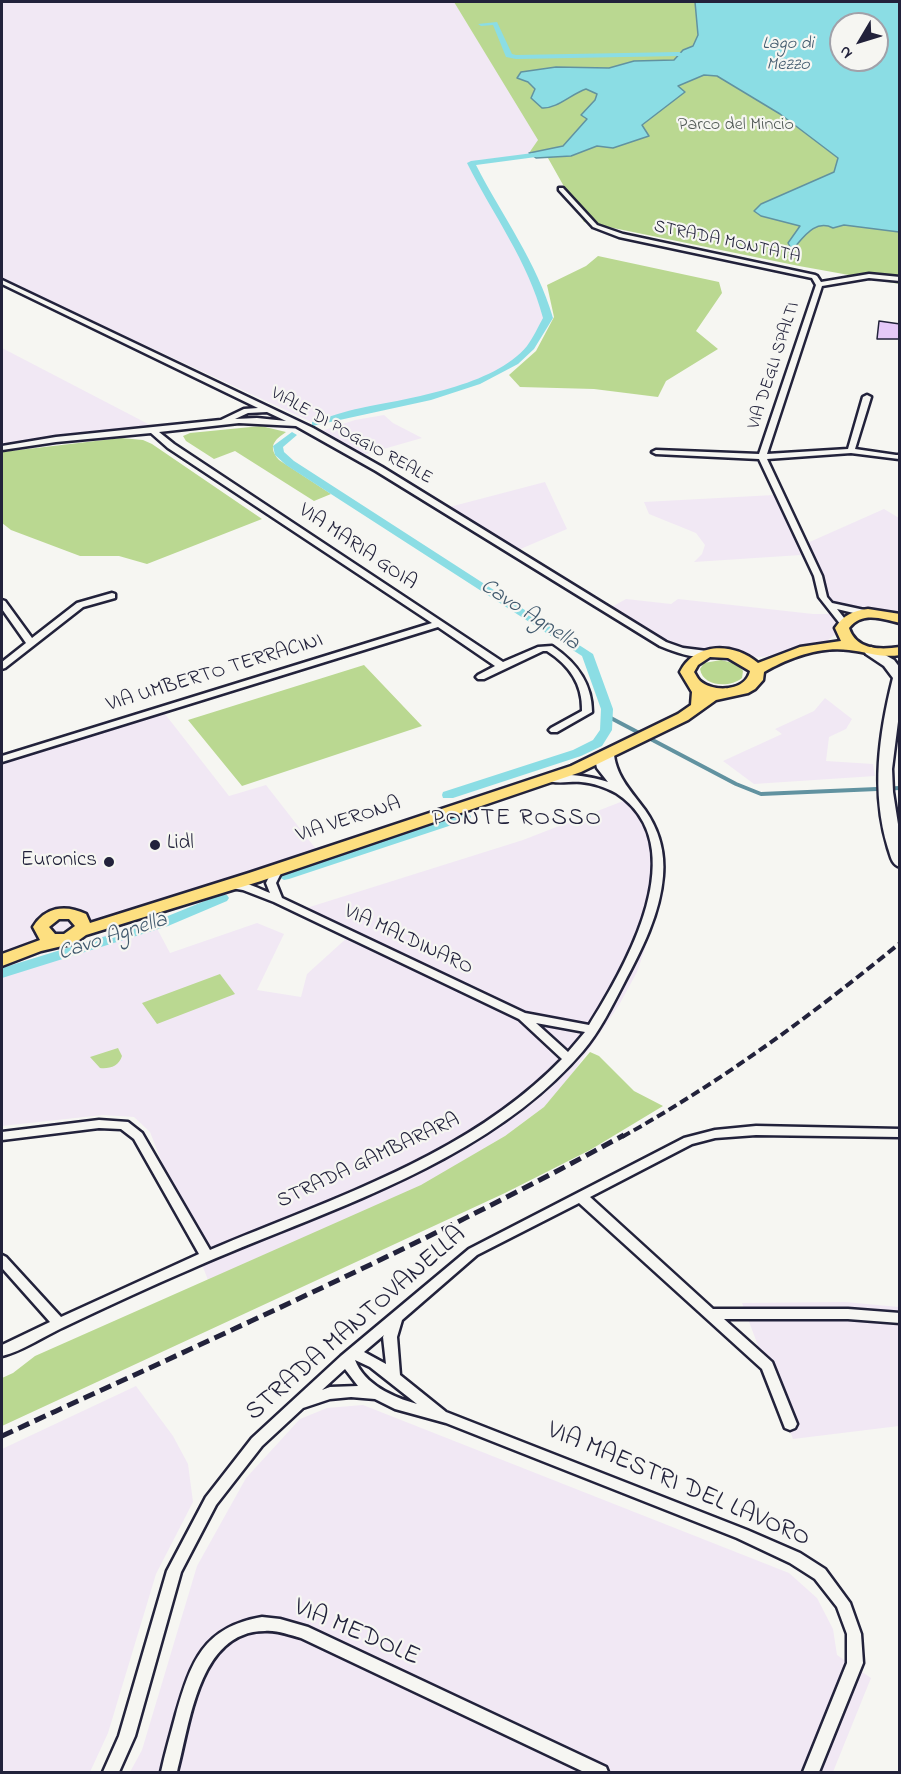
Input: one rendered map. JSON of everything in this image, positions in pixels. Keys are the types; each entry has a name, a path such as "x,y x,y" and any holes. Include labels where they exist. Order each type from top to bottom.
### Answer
{"main road":[{"path":"826,646 856,615 866,613 896,616"},
{"path":"844,628 856,646"},
{"path":"757,670 778,659 826,646 856,646 871,651 890,663 899,676 884,749 885,799 900,862"},
{"path":"871,651 900,651"},
{"path":"698,707 699,698 695,684 687,672 688,667 696,658 707,654 730,654 745,659 778,659"},
{"path":"695,684 724,692 744,690 757,679 757,670 745,659"},
{"name":"VIA VERONA","path":"2,959 23,945 46,919 53,915 68,913 80,924 119,921 143,911 547,780 605,757 698,707 711,697 724,692"},
{"name":"VIA VERONA","path":"2,959 57,940 69,939 80,924"},
{"path":"41,927 45,936 57,940"}],"street":[{"name":"STRADA MONTATA","path":"561,189 595,226 603,231 815,277 819,285 847,277 900,279"},
{"name":"VIALE DI POGGIO REALE","path":"2,282 310,430 671,648 688,667"},
{"name":"VIA DEGLI SPALTI","path":"819,285 762,457 818,576 823,597 831,605 844,628"},
{"path":"242,413 245,408 243,396"},
{"path":"851,451 867,397"},
{"path":"212,424 242,413 271,410"},
{"path":"252,421 271,410"},
{"path":"2,448 36,442 252,421 283,423 310,430"},
{"path":"171,446 171,437 179,428"},
{"name":"VIA MARIA GOIA","path":"152,430 171,446 502,666"},
{"path":"762,457 851,451 896,457"},
{"name":"VIA DEGLI SPALTI","path":"656,452 762,457"},
{"path":"2,666 80,605 112,596"},
{"path":"2,603 31,643"},
{"path":"831,605 866,613"},
{"name":"VIA UMBERTO TERRACINI","path":"2,759 440,624"},
{"path":"481,676 541,649 549,648 578,673 587,712 554,730"},
{"name":"VIALE DI POGGIO REALE","path":"671,648 707,654"},
{"name":"STRADA GAMBARARA","path":"2,1350 207,1256 434,1158 494,1124 538,1089 569,1059 591,1029 627,966 656,891 659,859 652,830 624,794 605,757"},
{"path":"547,780 585,778 606,783 624,794"},
{"path":"278,869 271,883 278,900"},
{"name":"VIA MALDINARO","path":"229,885 245,887 278,900 522,1016 591,1029"},
{"name":"VIA MALDINARO","path":"522,1016 569,1059"},
{"path":"2,1136 99,1124 124,1125 138,1136 207,1256"},
{"name":"STRADA MANTOVANELLA","path":"111,1773 127,1736 174,1571 192,1533 232,1472 295,1405 473,1252 688,1141 723,1131 900,1133"},
{"path":"580,1196 767,1366 790,1424"},
{"path":"2,1260 59,1323"},
{"path":"708,1314 848,1314 900,1318"},
{"path":"394,1377 390,1337 397,1316"},
{"path":"350,1357 375,1363 448,1418"},
{"path":"350,1357 361,1381 377,1394 395,1403 448,1418"},
{"path":"295,1405 330,1394 351,1392 377,1394"},
{"name":"VIA MAESTRI DEL LAVORO","path":"448,1418 742,1534 795,1558 820,1574 843,1603 854,1634 855,1663 811,1773"},
{"name":"VIA MEDOLE","path":"169,1773 200,1664 230,1635 248,1627 270,1623 303,1632 600,1773"}],"shaded area":[{"path":"2,2 454,2 539,139 530,153 533,155 478,160 471,163 523,256 545,303 548,318 531,347 498,372 453,391 360,411 316,424 2,279"},
{"path":"2,348 154,427 2,446"},
{"path":"384,415 393,423 422,438 352,458 312,434 355,420"},
{"path":"545,482 567,529 509,554 438,510"},
{"path":"774,495 801,555 694,562 702,554 705,545 696,533 649,514 644,502"},
{"path":"884,509 899,518 899,612 867,612 833,604 825,597 805,544"},
{"path":"626,599 671,604 678,599 813,614 834,614 839,623 837,633 823,644 776,656 755,657 689,650 672,646 608,609"},
{"path":"825,698 852,719 846,729 829,737 826,761 873,764 875,776 754,784 723,761 782,734 775,729 814,711"},
{"path":"165,714 229,796 266,785 319,853 2,958 2,763"},
{"path":"636,796 658,828 665,860 663,896 637,972 619,1005 566,1083 544,1107 505,1136 421,1186 208,1280 150,1132 134,1117 103,1115 2,1126 2,970 152,919 170,953 257,923 284,934 257,990 301,997 307,974 349,936 297,911 523,840"},
{"path":"845,1302 899,1307 899,1426 793,1439 742,1303"},
{"path":"136,1386 173,1436 188,1464 193,1502 156,1574 108,1733 90,1772 2,1772 2,1449"},
{"path":"363,1405 789,1573 817,1598 833,1629 837,1655 871,1678 833,1772 130,1772 142,1750 197,1566 246,1478 300,1419 327,1408"}],"green space":[{"name":"Parco del Mincio","path":"454,2 899,2 899,284 584,222 544,151 529,153 538,140"},
{"path":"598,256 719,282 722,293 696,331 718,349 666,381 658,397 594,389 520,387 509,375 536,351 554,317 547,285 586,266"},
{"path":"261,426 286,432 278,438 273,448 279,460 331,494 314,501 235,451 214,459 186,441 183,436 190,433"},
{"path":"121,438 143,440 152,444 262,519 147,564 119,556 80,556 11,530 2,523 2,452"},
{"path":"721,660 737,664 743,671 742,678 731,683 718,684 702,675 700,669 704,663"},
{"path":"364,665 422,726 242,786 188,720"},
{"path":"220,974 235,994 157,1024 142,1003"},
{"path":"118,1048 122,1056 119,1062 111,1067 100,1068 90,1057"},
{"path":"590,1052 599,1056 634,1091 663,1106 590,1150 505,1193 2,1426 2,1378 13,1373 35,1356 421,1185 505,1136 544,1107"}],"water":[{"name":"Lago di Mezzo","path":"695,2 899,2 899,232 844,225 833,228 821,226 810,231 792,250 788,243 800,226 761,216 754,211 761,204 834,172 838,158 780,114 717,76 704,75 678,86 685,92 642,125 649,136 613,148 597,146 571,156 536,158 529,153 563,146 587,119 581,115 595,100 597,94 586,89 559,104 542,108 531,98 535,89 528,82 517,78 521,72 556,67 609,68 634,61 674,60 683,50 693,46 698,35"}],"building":[{"path":"879,321 900,324 900,339 877,339"}],"waterway":[{"path":"481,24 495,23 509,55 516,57 679,54"},
{"name":"Cavo Agnella","path":"316,424 360,411 428,398 477,382 515,362 531,347 548,318 542,297 525,258 471,163 533,155"},
{"name":"Cavo Agnella","path":"292,435 278,446 279,453 290,463 587,654 607,709 606,730 598,743 577,753 448,795"},
{"path":"607,716 736,784 761,794 900,788"},
{"name":"Cavo Agnella","path":"284,876 465,816"},
{"name":"Cavo Agnella","path":"2,973 163,923 222,898"}],"railway":[{"path":"622,1137 695,1094 765,1046 900,943"},
{"path":"2,1436 394,1253 624,1135"}],"place":[{"name":"Lidl","path":"155,845"},
{"name":"Euronics","path":"109,862"}],"district":[{"name":"PONTE ROSSO","path":"517,820"}]}
